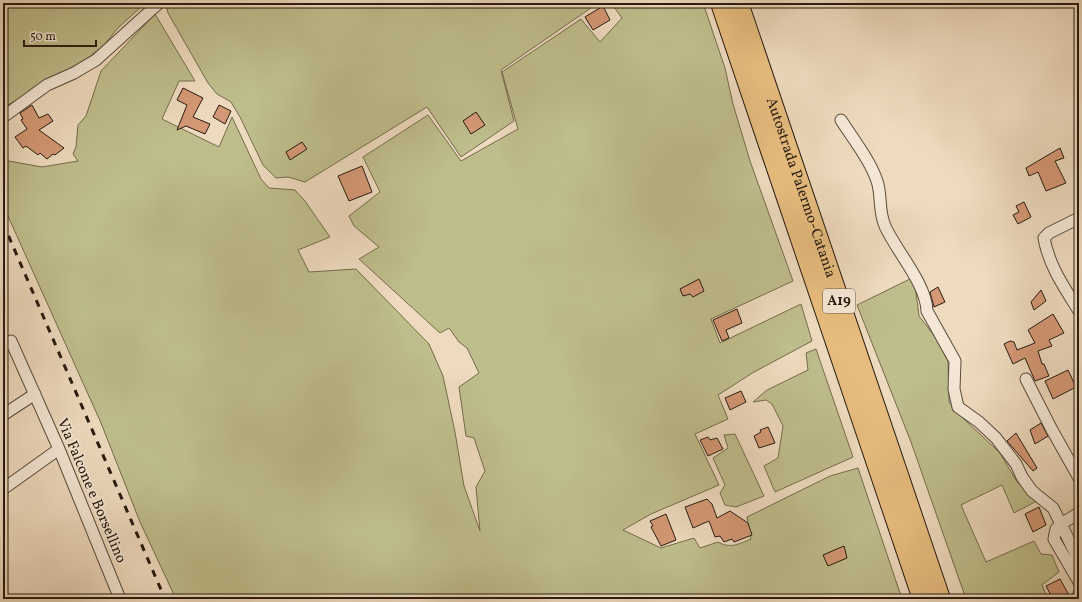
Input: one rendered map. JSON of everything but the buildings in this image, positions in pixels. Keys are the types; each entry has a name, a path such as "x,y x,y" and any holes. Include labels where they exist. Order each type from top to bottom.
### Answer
{"highway":[{"name":"Autostrada Palermo-Catania","path":"721,3 923,599"},
{"name":"Autostrada Palermo-Catania","path":"738,3 940,599"}],"street":[{"path":"3,117 47,85 96,60 158,3"},
{"path":"841,120 877,182 879,208 885,227 901,252 926,302 927,311 955,361 954,389 958,408 979,422 996,438 1016,464 1022,477 1032,491 1053,508 1079,561"},
{"path":"1079,218 1049,233 1044,238 1047,254 1056,274 1079,311"},
{"name":"Via Falcone e Borsellino","path":"7,343 34,394 59,449 120,599"},
{"path":"1026,378 1048,423 1079,478"},
{"path":"3,415 34,394"},
{"path":"3,489 59,449"},
{"path":"1079,513 1061,524 1056,529 1054,539 1079,582"},
{"path":"1078,599 1079,594"}],"shaded area":[{"path":"3,3 149,3 143,5 118,28 104,45 89,57 3,108"},
{"path":"171,3 598,3 501,70 514,121 461,157 427,107 305,182 288,177 276,178 263,165 240,117 231,102 217,94 208,83 168,13 166,5"},
{"path":"611,3 703,3 725,68 733,104 750,161 793,281 711,319 720,343 801,304 812,341 754,372 718,395 728,419 695,434 719,485 651,514 623,530 661,548 694,538 700,548 718,542 727,545 738,544 751,539 747,517 830,476 858,468 902,599 176,599 140,522 101,423 3,205 3,160 42,167 78,161 73,154 76,147 78,125 86,116 101,71 155,14 195,81 179,81 162,119 219,147 232,117 261,179 269,188 295,190 305,201 330,237 298,250 309,272 356,269 429,344 443,376 455,432 464,486 480,531 476,487 485,471 474,438 466,436 459,387 479,373 467,348 459,342 449,328 440,333 359,259 379,247 354,226 349,216 380,192 363,157 428,115 461,161 518,129 502,72 581,19 600,42 622,18"},
{"path":"914,277 919,316 936,338 948,361 949,402 964,419 1000,453 1017,482 1037,501 1014,513 1002,485 961,505 986,562 1034,541 1041,554 1052,555 1059,572 1042,585 1048,599 966,599 911,442 857,305"},
{"path":"816,349 853,457 775,492 764,466 778,458 783,426 772,404 766,400 753,402 767,390 808,370 806,353"},
{"path":"735,434 764,496 736,507 725,505 720,493 725,485 713,458 728,448 724,435"}],"railway":[{"path":"3,223 165,599"}]}
